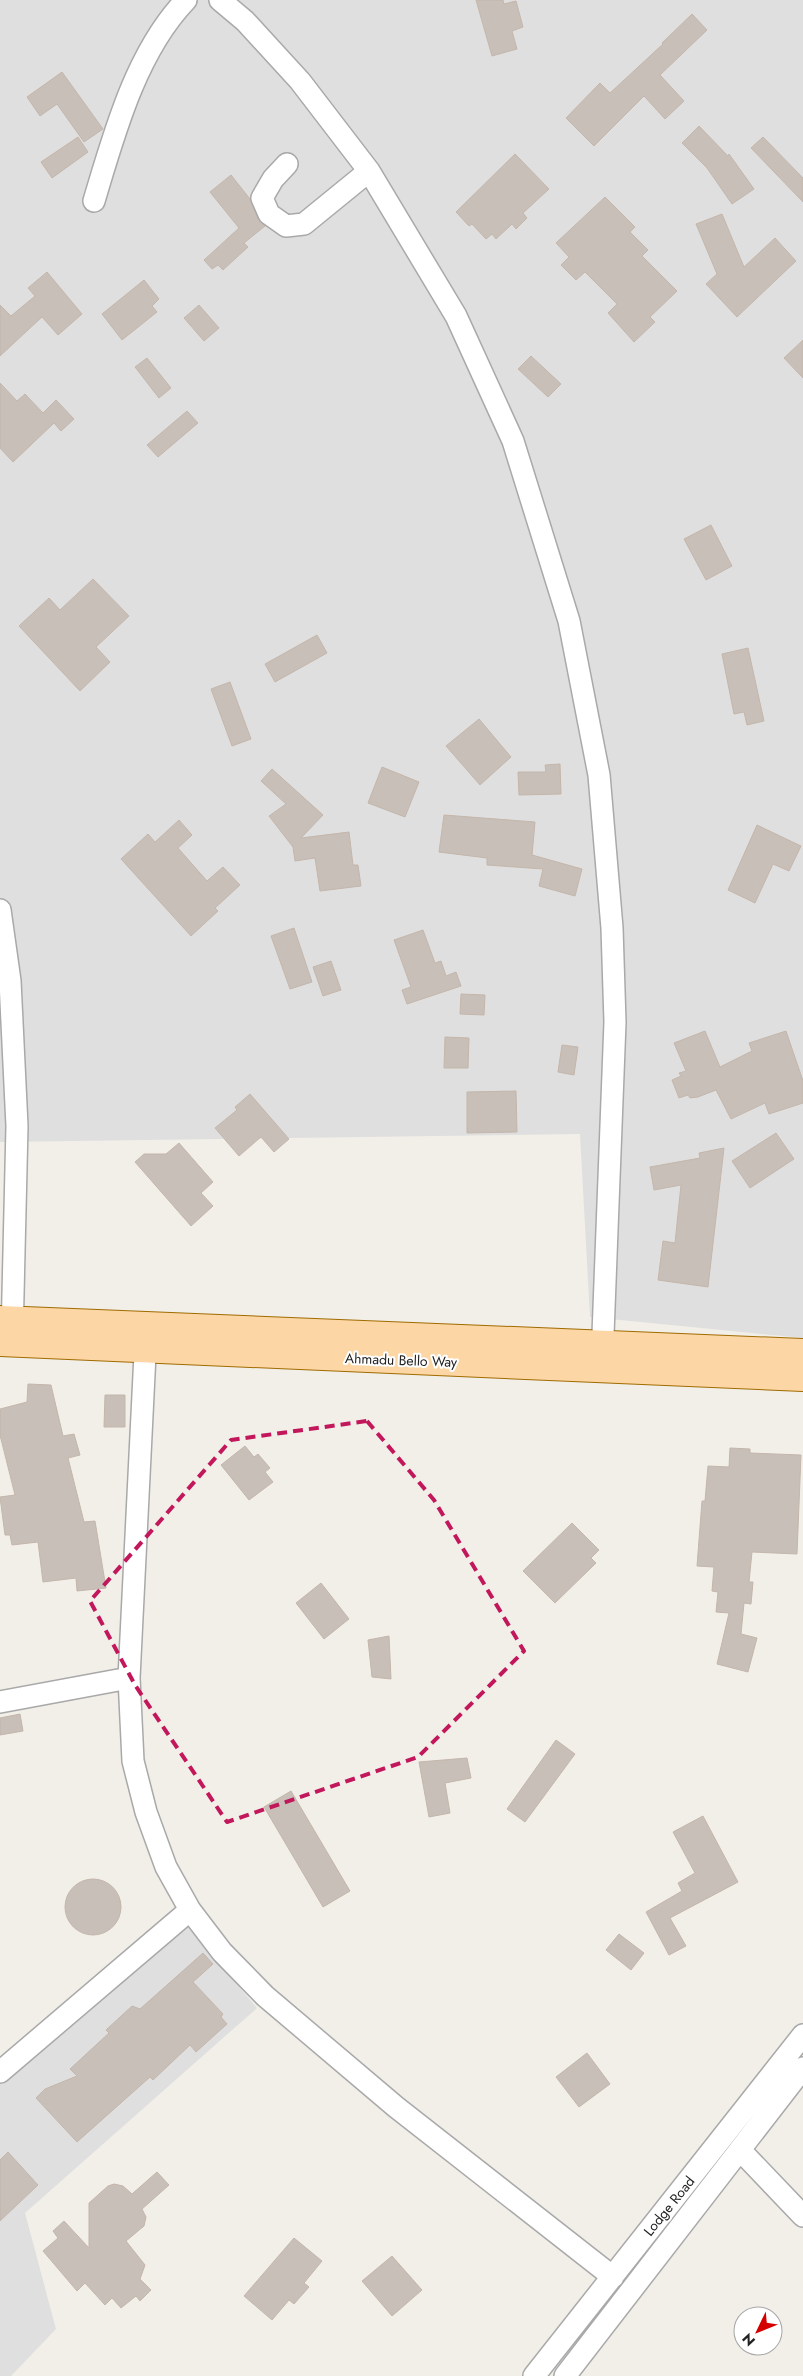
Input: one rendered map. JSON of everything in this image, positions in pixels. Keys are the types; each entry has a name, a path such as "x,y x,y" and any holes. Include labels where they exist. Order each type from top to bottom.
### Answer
{"main road":[{"name":"Ahmadu Bello Way","path":"6,1331 760,1363 803,1377"},
{"name":"Ahmadu Bello Way","path":"760,1363 803,1353"}],"street":[{"path":"94,201 132,86 171,16 186,0"},
{"path":"220,0 245,21 300,81 369,171 456,316 513,441 569,621 599,774 612,928 615,1022 602,1356"},
{"path":"288,164 274,179 262,198 270,214 286,226 304,224 369,171"},
{"path":"0,910 10,981 16,1126 6,1331"},
{"path":"146,1337 129,1678 133,1761 144,1804 166,1867 190,1910 222,1952 266,1996 396,2107 613,2277"},
{"path":"0,1702 129,1678"},
{"path":"0,2072 190,1910"},
{"name":"Lodge Road","path":"534,2376 803,2035"},
{"name":"Lodge Road","path":"565,2376 803,2068"},
{"path":"740,2150 803,2216"}],"highlighted area":[{"path":"367,1421 434,1500 524,1651 418,1757 227,1822 135,1685 90,1601 231,1440"}],"shaded area":[{"path":"0,0 803,0 803,1338 590,1317 580,1134 0,1142"},
{"path":"174,1911 257,2008 25,2213 56,2329 11,2376 0,2376 0,2061"}],"building":[{"path":"476,0 503,0 504,4 516,1 523,27 512,31 517,49 492,56"},
{"path":"692,14 707,30 660,75 684,101 665,119 644,96 594,146 566,118 600,83 610,93"},
{"path":"62,72 103,129 84,142 57,104 40,116 27,97"},
{"path":"699,126 728,156 729,154 754,189 732,204 707,168 682,143"},
{"path":"78,137 88,152 52,178 41,162"},
{"path":"763,137 803,178 803,202 751,148"},
{"path":"515,154 549,189 523,213 527,218 516,229 512,224 496,239 492,234 486,239 472,224 469,226 456,212"},
{"path":"231,175 250,199 258,219 265,226 244,243 248,247 223,270 218,265 212,269 204,260 239,228 210,192"},
{"path":"605,197 635,227 630,232 648,250 642,256 677,291 650,317 655,322 634,342 608,313 617,304 585,272 576,280 561,265 569,257 556,243"},
{"path":"722,214 744,267 775,238 796,261 737,317 706,284 717,274 696,224"},
{"path":"47,272 82,314 58,335 42,317 0,356 0,305 11,316 35,296 28,288"},
{"path":"144,280 159,299 152,306 157,312 122,340 102,314"},
{"path":"199,305 219,328 204,341 184,318"},
{"path":"803,340 803,378 784,358"},
{"path":"531,356 561,384 548,397 518,369"},
{"path":"147,358 171,388 159,398 135,367"},
{"path":"0,383 17,401 25,394 43,413 56,400 74,419 61,431 54,423 13,462 0,448"},
{"path":"187,411 198,423 158,457 147,445"},
{"path":"711,525 732,566 706,580 684,539"},
{"path":"93,579 129,616 96,647 110,662 80,691 19,626 49,598 60,610"},
{"path":"317,635 327,653 275,682 265,664"},
{"path":"748,648 764,721 747,725 744,712 734,714 722,654"},
{"path":"230,682 251,739 232,746 211,689"},
{"path":"479,719 511,757 480,785 446,746"},
{"path":"560,764 561,794 519,795 518,772 546,772 545,765"},
{"path":"382,767 419,782 405,817 368,803"},
{"path":"272,769 323,815 301,838 349,832 353,865 358,865 361,886 320,891 315,858 295,861 293,847 269,816 286,804 261,781"},
{"path":"444,815 535,822 532,855 582,869 575,896 539,886 543,869 487,865 487,858 439,852"},
{"path":"179,820 192,835 178,848 207,881 223,867 240,885 215,908 218,911 191,936 121,859 148,834 155,842"},
{"path":"757,825 801,846 789,871 773,864 755,903 728,890"},
{"path":"294,928 312,982 290,989 271,936"},
{"path":"423,930 435,963 441,961 446,976 456,972 461,986 407,1004 402,990 411,987 394,940"},
{"path":"331,961 341,990 323,996 313,967"},
{"path":"461,994 485,995 484,1015 460,1014"},
{"path":"705,1031 720,1067 752,1051 749,1043 786,1031 803,1081 803,1103 769,1114 765,1103 731,1119 716,1090 698,1097 690,1098 688,1095 679,1098 672,1080 681,1076 679,1073 686,1071 674,1043"},
{"path":"445,1037 469,1038 468,1068 444,1068"},
{"path":"562,1045 578,1047 574,1075 558,1072"},
{"path":"516,1091 517,1132 467,1133 467,1092"},
{"path":"250,1094 289,1139 274,1152 261,1137 239,1156 215,1128 237,1110 235,1107"},
{"path":"776,1133 794,1159 750,1188 732,1161"},
{"path":"179,1143 213,1182 201,1193 213,1206 191,1226 135,1162 144,1154 166,1154"},
{"path":"724,1148 708,1287 658,1280 663,1241 675,1243 681,1185 654,1190 650,1167 700,1158 699,1153"},
{"path":"28,1384 51,1385 63,1436 74,1434 80,1455 68,1458 84,1522 95,1521 106,1588 77,1591 76,1578 43,1582 38,1542 12,1545 10,1535 5,1535 0,1497 15,1495 0,1435 0,1409 27,1402"},
{"path":"105,1395 125,1395 125,1427 104,1427"},
{"path":"245,1446 254,1457 258,1454 270,1468 265,1472 273,1482 249,1500 221,1465"},
{"path":"730,1448 750,1449 750,1453 801,1455 797,1554 752,1552 749,1582 753,1582 751,1604 744,1603 741,1634 757,1638 748,1672 717,1664 729,1613 716,1612 718,1592 712,1591 714,1567 697,1566 702,1501 705,1501 708,1466 729,1467"},
{"path":"572,1523 599,1550 591,1558 596,1563 555,1603 523,1571"},
{"path":"321,1583 349,1619 324,1639 296,1603"},
{"path":"389,1636 391,1679 372,1677 368,1640"},
{"path":"20,1714 23,1731 0,1735 0,1718"},
{"path":"556,1740 575,1754 525,1822 507,1809"},
{"path":"467,1758 471,1778 445,1783 450,1813 429,1817 419,1762"},
{"path":"291,1791 350,1891 323,1907 264,1807"},
{"path":"703,1816 738,1882 670,1918 686,1946 669,1955 646,1912 682,1891 678,1883 695,1873 673,1832"},
{"path":"88,1879 98,1879 113,1887 119,1896 121,1907 119,1918 113,1927 98,1935 88,1935 77,1930 70,1923 65,1912 65,1902 70,1891 77,1884"},
{"path":"619,1934 644,1953 631,1970 606,1950"},
{"path":"203,1953 213,1964 193,1982 223,2014 221,2017 227,2024 196,2052 190,2045 153,2080 150,2077 77,2142 36,2098 45,2089 77,2076 70,2069 109,2033 106,2030 132,2006 140,2009"},
{"path":"587,2053 610,2084 579,2107 556,2077"},
{"path":"8,2152 38,2185 0,2221 0,2160"},
{"path":"157,2172 169,2185 142,2209 146,2217 144,2226 126,2241 145,2265 140,2279 151,2290 140,2301 136,2296 121,2308 112,2298 105,2305 85,2283 77,2291 43,2251 58,2238 53,2231 64,2221 89,2248 89,2203 108,2186 114,2184 123,2186 132,2194"},
{"path":"294,2238 322,2261 304,2283 309,2287 294,2304 289,2300 272,2320 244,2296"},
{"path":"392,2256 422,2290 392,2316 362,2281"}]}
